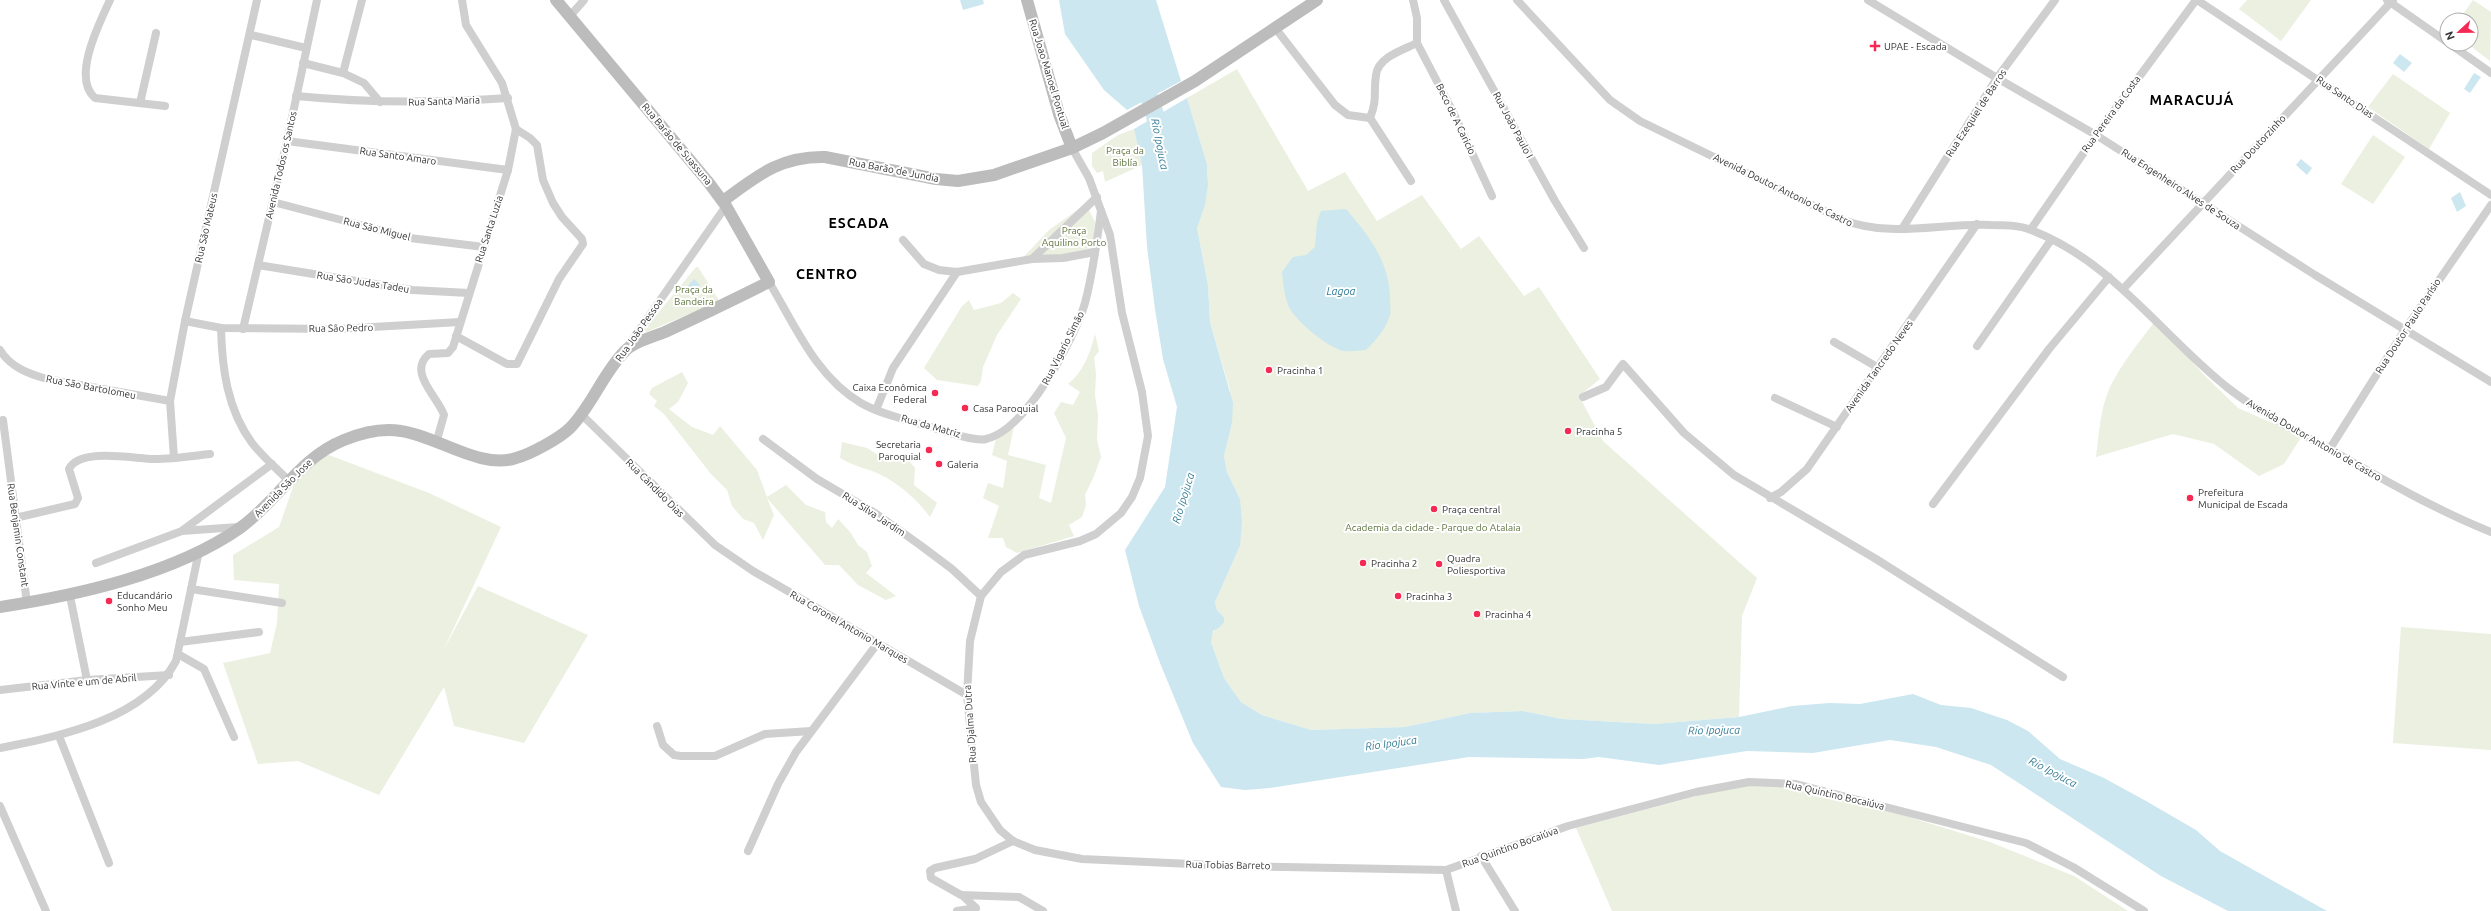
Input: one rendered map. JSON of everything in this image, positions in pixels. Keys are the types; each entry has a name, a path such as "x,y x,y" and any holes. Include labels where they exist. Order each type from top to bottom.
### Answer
{"street":[{"path":"110,0 91,44 86,84 95,98 166,106"},
{"name":"Rua São Mateus","path":"174,458 170,401 185,321 257,0"},
{"name":"Avenida Todos os Santos","path":"243,329 287,141 317,0"},
{"path":"343,73 362,0"},
{"name":"Rua Santa Luzia","path":"436,440 444,415 422,377 421,367 429,354 450,352 508,170 516,129 508,98 492,65 468,30 463,14 462,0"},
{"name":"Rua Barão de Suassuna","path":"556,0 724,204 769,282"},
{"path":"570,16 584,0"},
{"name":"Rua Joao Manoel Pontual","path":"1027,0 1059,114 1072,148"},
{"name":"Rua Barão de Jundia","path":"724,204 774,167 790,160 806,157 825,157 936,179 958,181 994,174 1072,148 1122,123 1195,82 1317,0"},
{"path":"1370,118 1377,98 1376,75 1378,68 1388,58 1416,43 1417,18 1413,0"},
{"name":"Rua João Paulo I","path":"1444,0 1554,201 1584,248"},
{"name":"Avenida Doutor Antonio de Castro","path":"1517,0 1610,100 1640,122 1842,220 1861,227 1880,230 1902,230 1949,224 1977,224 2010,225 2031,229 2085,259 2124,288 2228,388 2269,416 2383,480 2491,532"},
{"name":"Rua Engenheiro Alves de Souza","path":"1868,0 1997,78 2096,135 2316,275 2406,328 2491,382"},
{"name":"Rua Ezequiel de Barros","path":"1902,230 1997,78 2055,0"},
{"name":"Rua Santo Dias","path":"2196,0 2318,79 2491,195"},
{"name":"Rua Pereira da Costa","path":"2031,229 2096,135 2196,0"},
{"path":"2390,1 2439,36"},
{"name":"Rua Doutorzinho","path":"2124,288 2390,1"},
{"path":"1276,29 1335,105 1348,115 1370,118 1411,181"},
{"path":"140,103 156,34"},
{"path":"250,35 306,48"},
{"name":"Beco de A Caricio","path":"1416,43 1453,112 1492,196"},
{"path":"2461,52 2491,73"},
{"path":"303,63 343,73 364,83 380,102"},
{"name":"Rua Santa Maria","path":"296,96 380,102 454,102 508,98"},
{"path":"456,336 511,366 521,360 559,279 583,244 582,239 562,217 553,203 543,180 539,151 530,138 516,129"},
{"name":"Rua Santo Amaro","path":"287,141 508,170"},
{"path":"981,596 1001,572 1024,555 1080,541 1108,525 1121,513 1132,497 1140,478 1148,436 1142,392 1122,313 1114,252 1097,197 1072,148"},
{"path":"1032,259 1097,197"},
{"name":"Rua São Miguel","path":"272,202 410,238 484,247"},
{"name":"Rua João Pessoa","path":"581,414 724,204"},
{"name":"Rua Doutor Paulo Parísio","path":"2329,450 2406,328 2491,205"},
{"name":"Rua Vigario Simão","path":"986,439 997,435 1013,423 1041,391 1078,322 1089,286 1101,207"},
{"name":"Avenida Tancredo Neves","path":"1770,498 1781,492 1807,469 1977,224"},
{"path":"903,240 924,264 940,270 957,272 1032,259 1062,258 1095,252"},
{"path":"1977,346 2051,240"},
{"name":"Rua São Judas Tadeu","path":"258,265 390,286 469,293"},
{"path":"626,350 769,282 810,352 832,382 852,397 876,410 893,368 957,272"},
{"path":"1933,504 2049,349 2109,277"},
{"name":"Rua São Pedro","path":"185,321 221,328 243,329 338,329 460,322"},
{"path":"221,328 222,364 229,398 252,442 288,480"},
{"path":"1834,342 1877,367"},
{"name":"Rua São Bartolomeu","path":"0,350 14,366 30,374 47,379 170,401"},
{"path":"1583,397 1606,387 1623,364 1666,414 1702,449 1734,475 1770,498 1816,522 2063,677"},
{"path":"1775,398 1837,427"},
{"name":"Rua da Matriz","path":"876,410 940,430 986,439"},
{"name":"Avenida São Jose","path":"0,607 70,596 109,585 199,551 241,527 257,514 303,465 326,449 361,434 381,430 400,430 436,440 487,460 514,459 530,453 570,428 581,414"},
{"name":"Rua Cândido Dias","path":"581,414 696,529 732,558"},
{"name":"Rua Benjamin Constant","path":"3,420 15,518 28,603"},
{"name":"Rua Silva Jardim","path":"763,438 817,479 875,513 920,545 952,569 981,596"},
{"path":"15,518 75,504 78,498 69,470 76,462 98,456 174,458 210,454"},
{"path":"96,563 182,531 272,464"},
{"path":"182,531 241,527"},
{"path":"0,748 59,736 104,719 145,697 169,675 178,654 199,551"},
{"name":"Rua Coronel Antonio Marques","path":"732,558 877,644 967,695"},
{"path":"191,589 282,603"},
{"path":"70,596 87,680"},
{"name":"Rua Djalma Dutra","path":"981,596 970,642 967,695 976,784 990,817 1013,841"},
{"path":"180,642 259,632"},
{"path":"748,851 783,774 811,731 877,644"},
{"path":"178,654 204,668 234,737"},
{"name":"Rua Vinte e um de Abril","path":"0,690 87,680 169,675"},
{"path":"658,726 663,745 674,755 681,756 715,756 765,734 811,731"},
{"path":"59,736 109,863"},
{"name":"Rua Quintino Bocaiúva","path":"1446,870 1481,856 1568,826 1727,785 1772,782 1796,784 2026,843 2073,868 2144,911"},
{"path":"1,810 46,911"},
{"path":"957,911 976,908 961,895 931,878 929,873 932,869 975,859 1013,841"},
{"name":"Rua Tobias Barreto","path":"1013,841 1056,855 1140,863 1446,870"},
{"path":"1481,856 1515,911"},
{"path":"1446,870 1456,911"},
{"path":"961,895 1019,897 1043,911"}],"green space":[{"path":"2247,0 2311,0 2281,41 2239,9"},
{"path":"2473,0 2491,12 2490,61 2478,52 2479,12 2465,12"},
{"name":"Academia da cidade - Parque do Atalaia","path":"1237,69 1308,191 1345,172 1377,221 1422,195 1461,249 1479,236 1524,296 1539,287 1600,379 1579,396 1603,441 1757,578 1742,616 1739,717 1654,724 1562,719 1523,711 1470,713 1405,727 1311,730 1262,715 1241,702 1224,678 1211,642 1212,633 1219,628 1224,617 1217,610 1215,602 1240,546 1240,499 1227,472 1224,456 1232,423 1230,390 1210,322 1208,285 1197,228 1208,178 1207,164 1187,98"},
{"path":"2393,74 2450,113 2429,149 2368,107"},
{"name":"Praça da Biblía","path":"1134,129 1142,165 1105,182 1103,171 1097,173 1092,166 1092,153 1118,135"},
{"path":"2373,135 2405,157 2373,204 2341,184"},
{"name":"Praça Aquilino Porto","path":"1086,204 1095,222 1093,252 1017,264 1049,230"},
{"name":"Praça da Bandeira","path":"696,267 698,267 718,299 718,302 646,332 645,329"},
{"path":"1013,293 1021,299 997,335 983,367 981,381 978,386 937,380 924,368 962,306 969,300 974,310 1001,303"},
{"path":"2156,320 2202,373 2238,408 2302,436 2284,464 2259,476 2214,444 2173,434 2096,457 2102,413 2110,387 2125,361"},
{"path":"1095,334 1099,351 1094,358 1096,374 1095,395 1098,415 1097,440 1101,457 1085,495 1086,505 1082,517 1069,525 1074,536 1017,553 1006,547 1003,538 988,538 999,506 983,498 988,483 1003,488 1007,461 992,455 998,431 1015,422 1008,455 1046,465 1039,498 1051,503 1066,438 1054,413 1061,402 1073,405 1080,392 1068,384 1074,379 1086,361"},
{"path":"682,372 688,383 678,402 669,409 692,427 713,435 720,426 757,470 767,497 786,485 806,505 825,512 826,522 832,528 838,519 851,533 858,545 867,552 872,566 866,573 896,596 886,600 858,585 839,565 825,565 767,498 774,515 763,540 754,523 743,519 732,506 727,490 711,474 664,414 654,406 657,401 649,394 652,388"},
{"path":"842,442 867,448 883,458 905,456 915,468 914,485 937,503 930,517 911,496 896,484 880,474 851,464 840,458"},
{"path":"329,455 429,493 501,527 443,651 478,586 588,635 524,743 454,726 444,687 379,795 298,761 258,764 223,663 270,653 277,623 279,584 234,580 233,555 279,527 300,467"},
{"path":"2401,627 2491,634 2491,750 2393,743"},
{"path":"1802,784 1990,842 2074,876 2128,911 1612,911 1576,828 1735,786"}],"water":[{"path":"960,0 983,0 984,4 963,10"},
{"path":"1059,0 1156,0 1181,81 1127,110 1104,90 1065,34"},
{"path":"2400,54 2412,63 2404,72 2393,63"},
{"path":"2474,73 2481,77 2470,93 2464,89"},
{"path":"1187,98 1207,164 1208,184 1205,205 1197,228 1208,285 1210,322 1233,403 1232,423 1224,456 1227,472 1240,499 1242,522 1240,546 1215,602 1217,610 1224,617 1224,622 1219,628 1213,631 1211,642 1224,678 1241,702 1262,715 1311,730 1405,727 1470,713 1523,711 1562,719 1654,724 1739,717 1792,706 1829,703 1860,704 1913,694 1941,705 1971,708 2007,720 2028,731 2060,759 2104,778 2146,801 2196,830 2220,851 2327,911 2228,911 2161,876 1991,765 1936,747 1890,740 1813,753 1747,751 1659,765 1599,757 1583,759 1469,757 1270,788 1245,790 1221,787 1193,743 1160,663 1139,606 1125,550 1165,487 1177,407 1163,359 1155,309 1147,247 1142,165 1134,129"},
{"path":"2301,159 2312,168 2307,175 2296,165"},
{"path":"2460,192 2466,206 2457,212 2451,198"},
{"name":"Lagoa","path":"1346,209 1363,229 1377,250 1389,286 1390,315 1380,334 1366,350 1344,351 1337,349 1312,332 1291,311 1283,284 1282,272 1293,257 1306,255 1315,247 1317,222 1321,211"},
{"path":"694,279 700,285 692,294 686,288"}],"waterway":[{"name":"Rio Ipojuca","path":"1141,75 1154,111 1160,140"}],"place":[{"name":"UPAE - Escada","path":"1875,46"},
{"name":"Pracinha 1","path":"1269,370"},
{"name":"Caixa Econômica Federal","path":"935,393"},
{"name":"Casa Paroquial","path":"965,408"},
{"name":"Pracinha 5","path":"1568,431"},
{"name":"Secretaria Paroquial","path":"929,450"},
{"name":"Galeria","path":"939,464"},
{"name":"Prefeitura Municipal de Escada","path":"2190,498"},
{"name":"Praça central","path":"1434,509"},
{"name":"Pracinha 2","path":"1363,563"},
{"name":"Quadra Poliesportiva","path":"1439,564"},
{"name":"Pracinha 3","path":"1398,596"},
{"name":"Educandário Sonho Meu","path":"109,601"},
{"name":"Pracinha 4","path":"1477,614"}],"district":[{"name":"MARACUJÁ","path":"2192,100"},
{"name":"ESCADA","path":"859,223"},
{"name":"CENTRO","path":"827,274"}]}
